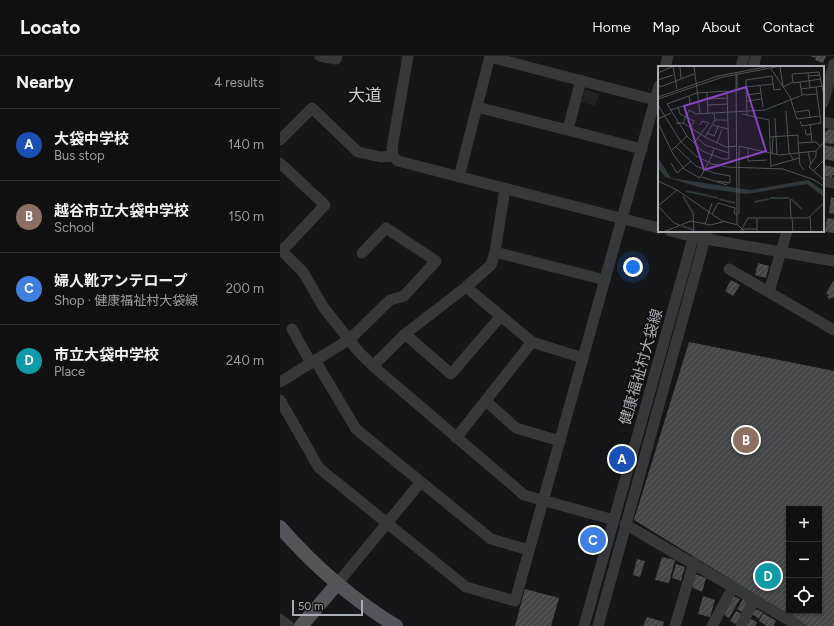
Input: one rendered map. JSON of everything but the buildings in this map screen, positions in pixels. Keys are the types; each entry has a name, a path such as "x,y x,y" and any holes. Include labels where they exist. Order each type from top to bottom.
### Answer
{"main road":[{"path":"280,527 301,551 337,584 396,626"},
{"path":"300,626 337,584"}],"street":[{"path":"320,56 336,59 337,56"},
{"path":"393,156 392,148 408,56"},
{"path":"459,177 490,56 655,100"},
{"path":"664,66 668,56"},
{"path":"741,66 744,56"},
{"path":"753,66 756,56"},
{"path":"824,99 834,64"},
{"path":"568,130 581,80"},
{"path":"280,400 319,468 466,587 515,601 658,90"},
{"path":"477,107 642,149"},
{"path":"280,140 312,108 358,152 380,157 393,156 401,162 658,228"},
{"path":"824,122 834,124"},
{"path":"280,163 325,205 281,250 303,272 324,308 373,366 524,495 614,520"},
{"path":"824,181 834,183"},
{"path":"373,366 405,334 466,287 491,265 495,252 505,189"},
{"path":"280,382 350,339 390,300 404,296 436,261 386,228 362,252"},
{"path":"678,232 706,235 781,252 834,261"},
{"path":"769,292 787,232"},
{"name":"健康福祉村大袋線","path":"584,626 694,234"},
{"name":"健康福祉村大袋線","path":"598,626 706,235"},
{"path":"495,252 605,280"},
{"path":"729,270 834,330"},
{"path":"466,287 532,342 583,358"},
{"path":"405,334 451,374 501,316"},
{"path":"292,329 356,429 491,539 529,550"},
{"path":"456,438 532,342"},
{"path":"486,401 516,428 560,441"},
{"path":"337,584 420,482"},
{"path":"625,524 694,562 754,600 786,623 799,626"},
{"path":"675,626 694,562"},
{"path":"712,626 734,587"},
{"path":"741,626 754,600"},
{"path":"280,619 289,626"}],"shaded area":[{"path":"585,89 599,94 595,106 581,102"}],"place":[{"name":"越谷市立大袋中学校","path":"746,440"},
{"name":"大袋中学校","path":"622,459"},
{"name":"婦人靴アンテロープ","path":"593,540"},
{"name":"市立大袋中学校","path":"768,576"}],"district":[{"name":"大道","path":"365,95"}]}
